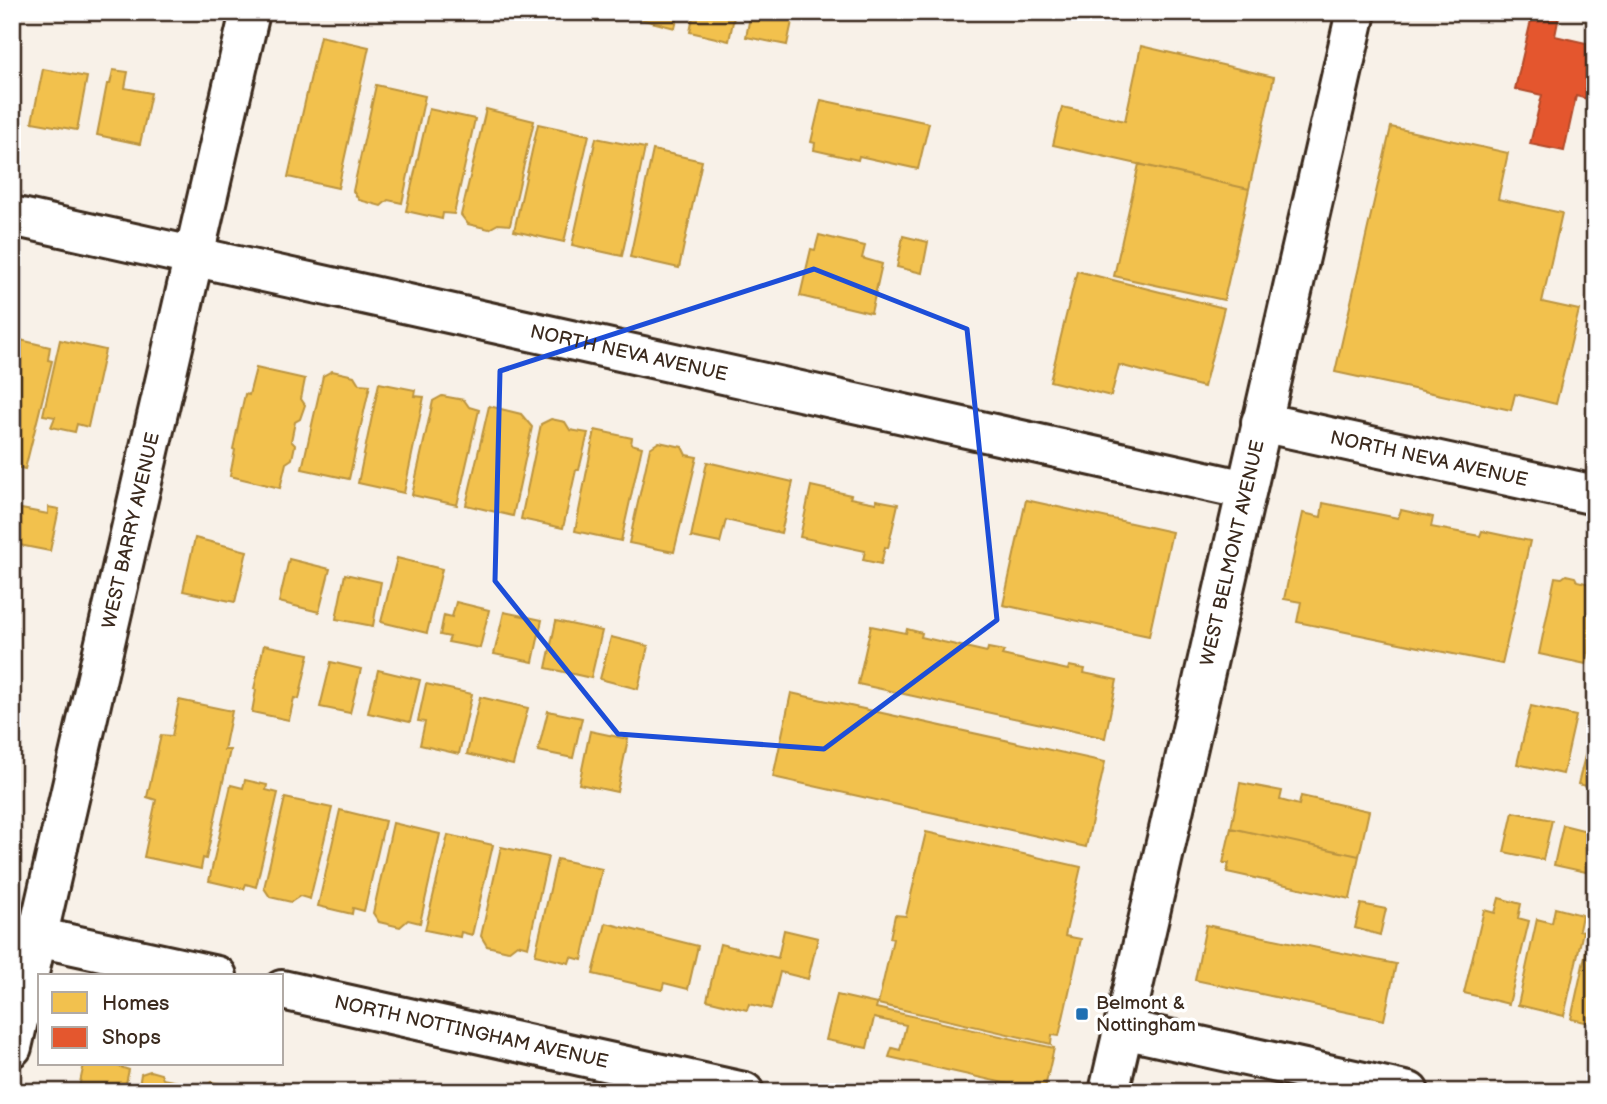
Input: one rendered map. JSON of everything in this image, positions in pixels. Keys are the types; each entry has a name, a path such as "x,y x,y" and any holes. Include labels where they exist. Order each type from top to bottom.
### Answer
{"street":[{"name":"WEST BARRY AVENUE","path":"12,1047 25,934 193,258 250,12"},
{"name":"WEST BELMONT AVENUE","path":"1109,1092 1356,12"},
{"name":"NORTH NEVA AVENUE","path":"12,216 1246,490"},
{"name":"NORTH NEVA AVENUE","path":"1261,422 1595,495"},
{"path":"25,934 208,974"},
{"name":"NORTH NOTTINGHAM AVENUE","path":"284,990 744,1092"},
{"path":"1123,1029 1409,1092"}],"highlighted area":[{"path":"814,269 967,329 997,620 824,749 618,734 495,581 500,371"}],"building: Homes":[{"path":"637,12 679,12 675,28 636,18"},
{"path":"694,12 735,12 729,41 690,32"},
{"path":"751,12 794,12 787,45 746,37"},
{"path":"320,36 369,47 338,188 288,177"},
{"path":"1141,46 1274,77 1249,189 1053,145 1062,107 1125,121"},
{"path":"43,69 87,77 77,130 32,122"},
{"path":"113,70 128,72 125,88 151,93 140,144 97,135 107,84 110,84"},
{"path":"376,85 425,96 402,203 388,200 381,206 359,200 353,191"},
{"path":"821,100 929,123 918,169 859,156 858,160 814,150 815,143 811,142"},
{"path":"429,109 475,119 454,214 443,213 442,219 406,211"},
{"path":"486,109 534,121 510,225 498,224 489,229 468,224 461,215"},
{"path":"538,124 589,135 564,242 514,231"},
{"path":"1391,127 1508,153 1498,199 1562,213 1542,302 1579,310 1556,404 1515,394 1511,410 1335,372"},
{"path":"596,138 645,148 622,256 572,245"},
{"path":"653,150 702,161 679,268 630,257"},
{"path":"1139,164 1249,189 1224,300 1114,276"},
{"path":"819,235 865,246 862,258 882,264 871,313 800,296 811,249 815,250"},
{"path":"903,236 928,242 922,273 897,267"},
{"path":"1077,271 1224,308 1204,387 1119,365 1111,396 1050,381"},
{"path":"12,338 50,347 48,360 52,361 25,469 12,466"},
{"path":"60,340 105,350 88,427 77,424 75,432 51,427 55,417 43,415"},
{"path":"256,368 305,379 301,399 305,405 300,419 295,422 291,441 295,445 292,459 286,463 280,488 230,476 245,394 249,395"},
{"path":"332,371 354,376 359,384 370,385 349,479 302,469 323,376"},
{"path":"379,383 415,390 414,396 424,397 404,493 358,483"},
{"path":"442,396 464,400 469,407 479,410 457,505 412,495 433,401"},
{"path":"489,406 521,414 532,427 513,516 466,505"},
{"path":"551,419 565,422 570,430 588,433 579,470 576,470 563,528 521,519 541,424"},
{"path":"595,430 632,438 631,444 642,447 621,541 575,531"},
{"path":"659,442 682,447 686,455 697,457 674,552 629,543 650,448"},
{"path":"707,462 793,482 781,533 726,520 720,543 691,537"},
{"path":"811,486 851,495 850,498 898,504 888,548 885,547 881,564 863,560 865,551 800,537"},
{"path":"1026,500 1172,532 1149,636 1003,605"},
{"path":"1323,503 1398,518 1401,510 1433,517 1431,527 1480,536 1482,531 1530,541 1502,664 1297,622 1301,602 1284,599 1303,513 1321,517"},
{"path":"48,507 59,509 50,551 14,544 21,509 48,514"},
{"path":"195,538 247,551 235,602 183,591"},
{"path":"397,558 442,569 427,633 381,622"},
{"path":"289,559 330,569 319,612 279,602"},
{"path":"345,574 381,582 373,626 336,619"},
{"path":"1566,575 1595,585 1595,625 1586,664 1539,654 1555,577 1562,578"},
{"path":"456,602 489,610 480,648 448,642 450,637 440,635 444,615 452,617"},
{"path":"504,612 542,620 533,662 494,654"},
{"path":"556,621 602,631 591,678 546,668"},
{"path":"871,626 906,633 907,629 922,633 921,637 987,652 988,648 1004,651 1002,655 1068,670 1069,666 1085,669 1084,673 1117,680 1105,738 858,684"},
{"path":"611,637 648,646 638,689 600,679"},
{"path":"264,645 309,654 299,699 294,698 289,720 252,712"},
{"path":"331,662 361,669 350,713 320,707"},
{"path":"378,670 420,680 410,722 368,713"},
{"path":"426,684 472,694 459,754 420,745 425,722 418,721"},
{"path":"791,693 1105,762 1086,847 773,777"},
{"path":"480,697 528,708 513,765 467,754"},
{"path":"179,700 232,711 224,750 230,750 206,859 203,858 201,869 144,857 156,800 147,797 161,735 172,736"},
{"path":"1531,706 1576,716 1563,774 1517,764"},
{"path":"548,711 582,718 573,758 538,751"},
{"path":"590,731 628,739 617,792 579,784"},
{"path":"1589,740 1595,742 1595,788 1578,784"},
{"path":"245,780 267,785 266,790 278,793 256,887 246,884 244,889 209,881 231,785 243,788"},
{"path":"1240,783 1282,791 1280,800 1299,805 1301,796 1369,811 1359,856 1231,828"},
{"path":"285,798 332,808 310,899 300,896 291,902 270,897 264,888"},
{"path":"340,810 385,821 364,911 353,908 352,914 318,906"},
{"path":"1513,812 1552,820 1543,860 1504,852"},
{"path":"393,823 440,834 420,923 408,920 400,927 379,922 373,913"},
{"path":"1563,825 1595,833 1595,874 1554,865"},
{"path":"1231,828 1359,856 1350,899 1227,872 1229,863 1223,863"},
{"path":"926,832 1081,867 1065,936 1081,939 1059,1036 1052,1035 1051,1044 878,1004 893,939 890,938 895,915 906,916"},
{"path":"448,835 493,845 472,935 461,932 460,937 425,930"},
{"path":"501,847 548,857 528,947 517,944 508,951 487,946 481,936"},
{"path":"557,859 602,869 582,960 571,957 569,963 535,955"},
{"path":"1499,898 1521,904 1518,918 1529,921 1509,1004 1464,993 1484,910 1495,913"},
{"path":"1361,904 1386,909 1380,935 1355,928"},
{"path":"1555,908 1582,915 1579,930 1583,931 1564,1016 1518,1005 1537,919 1552,923"},
{"path":"606,923 698,946 688,989 664,983 662,990 593,974"},
{"path":"1206,925 1396,964 1384,1020 1195,980"},
{"path":"784,930 818,938 808,979 780,972 771,1009 749,1004 747,1010 707,1000 720,944 778,958"},
{"path":"1590,933 1595,934 1595,1024 1571,1019"},
{"path":"837,995 877,1004 876,1008 1054,1048 1044,1092 889,1057 892,1048 900,1050 906,1025 874,1018 867,1048 826,1040"},
{"path":"84,1066 117,1066 129,1070 124,1092 78,1092"},
{"path":"150,1071 161,1074 163,1079 188,1084 186,1092 138,1092 141,1074"},
{"path":"211,1082 226,1085 228,1092 203,1092"}],"building: Shops":[{"path":"1533,12 1559,16 1555,36 1595,45 1595,101 1576,96 1564,151 1530,144 1542,95 1515,89"}],"place":[{"name":"Belmont & Nottingham","path":"1082,1014"}]}
